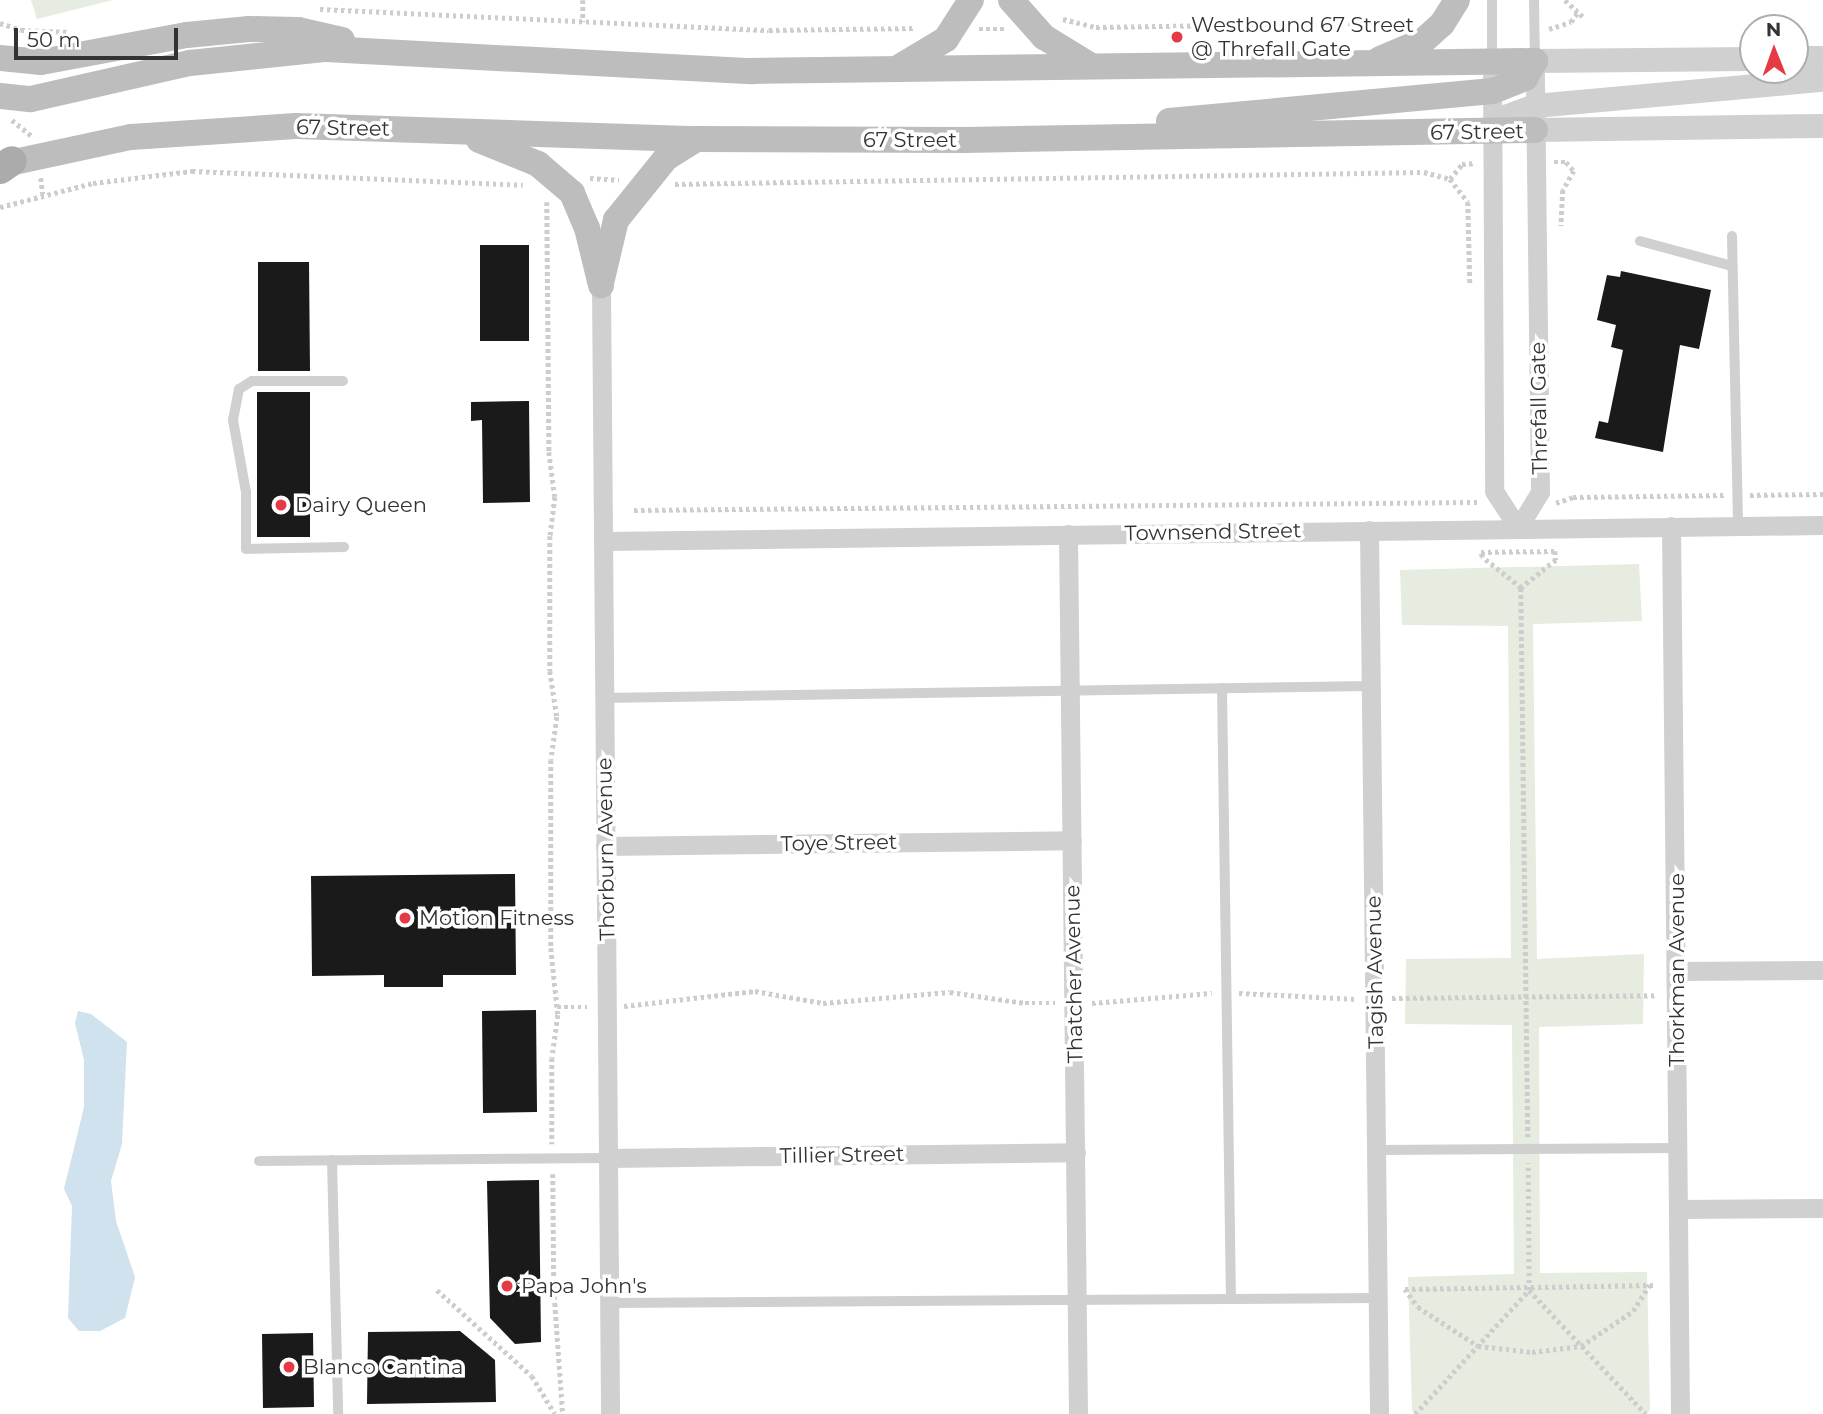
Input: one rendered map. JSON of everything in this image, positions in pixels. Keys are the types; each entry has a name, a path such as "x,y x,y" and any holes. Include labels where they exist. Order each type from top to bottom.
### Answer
{"main road":[{"path":"893,71 946,39 971,0"},
{"path":"1011,0 1044,37 1091,66"},
{"path":"1369,64 1423,41 1442,24 1457,0"},
{"path":"0,58 41,62 187,35 249,29 298,30 385,50"},
{"path":"6,106 233,56 385,50 751,71 1535,61"},
{"path":"965,140 1493,91 1525,78 1535,61"},
{"name":"67 Street","path":"4,165 131,137 296,126 696,139 965,140 1492,132 1535,118"},
{"path":"451,131 538,164 572,192 587,228 601,285"},
{"path":"601,285 617,220 666,158 696,139"}],"street":[{"path":"1535,61 1739,59"},
{"name":"Threfall Gate","path":"1518,528 1540,492 1535,61"},
{"path":"1492,62 1494,491 1518,528"},
{"path":"1535,118 1823,80"},
{"name":"67 Street","path":"1535,118 1823,126"},
{"name":"Thorburn Avenue","path":"601,285 610,1414"},
{"name":"Townsend Street","path":"603,541 1823,525"},
{"name":"Thorkman Avenue","path":"1671,526 1678,971 1680,1414"},
{"name":"Tagish Avenue","path":"1369,530 1379,1414"},
{"name":"Thatcher Avenue","path":"1068,534 1078,1414"},
{"name":"Toye Street","path":"605,846 1072,840"},
{"path":"1678,971 1823,970"},
{"name":"Tillier Street","path":"608,1158 1076,1152"},
{"path":"1678,1209 1823,1208"}],"lane":[{"path":"1492,0 1492,62"},
{"path":"1534,0 1535,61"},
{"path":"1732,236 1738,526"},
{"path":"1640,241 1732,266"},
{"path":"343,382 252,381 239,389 233,401 233,420 246,492 246,550 344,547"},
{"path":"604,698 1371,685"},
{"path":"1222,688 1231,1299"},
{"path":"1378,1150 1677,1148"},
{"path":"259,1161 608,1158"},
{"path":"332,1160 338,1414"},
{"path":"608,1303 1379,1298"}],"path":[{"path":"583,0 583,22"},
{"path":"1565,0 1584,18"},
{"path":"306,8 769,30 919,27"},
{"path":"1571,22 1577,13"},
{"path":"1054,14 1096,27 1409,19"},
{"path":"0,23 21,30 73,32"},
{"path":"974,27 1009,26"},
{"path":"6,106 12,122 36,141"},
{"path":"1561,226 1563,190 1574,171 1566,162"},
{"path":"1450,179 1458,168"},
{"path":"0,207 93,183 192,171 530,185"},
{"path":"665,187 681,182 1424,172 1450,179 1468,202 1471,294"},
{"path":"582,177 617,178"},
{"path":"547,202 557,195"},
{"path":"543,196 547,202 549,452 555,497 550,536 550,671 557,716 551,760 551,948 557,1007 552,1058 552,1157 554,1289 563,1414"},
{"path":"1472,499 1473,489"},
{"path":"1561,503 1573,497 1823,494"},
{"path":"634,510 1472,499 1480,504"},
{"path":"1555,551 1556,560 1521,588 1482,557 1482,552 1555,551"},
{"path":"1521,588 1529,1290 1646,1414"},
{"path":"621,1006 663,1005 755,991 823,1003 950,992 1025,1003 1129,1003 1226,992 1362,999"},
{"path":"1387,998 1661,994"},
{"path":"557,1007 593,1007"},
{"path":"1651,1285 1633,1311 1581,1346 1532,1352 1478,1346 1418,1307 1405,1289 1529,1290 1651,1285"},
{"path":"438,1290 532,1376 555,1414"},
{"path":"1415,1414 1529,1290"}],"shaded area":[{"path":"31,0 113,0 37,19"},
{"path":"1639,564 1642,621 1533,624 1537,959 1644,954 1643,1024 1539,1027 1540,1273 1647,1272 1650,1410 1647,1414 1416,1414 1412,1411 1408,1277 1514,1274 1512,1025 1405,1024 1406,959 1511,958 1508,626 1402,625 1400,570"}],"water":[{"path":"78,1011 91,1014 127,1042 122,1144 111,1181 116,1221 135,1277 125,1318 100,1331 79,1331 68,1318 72,1206 64,1189 84,1107 84,1060 75,1023"}],"building":[{"path":"480,245 529,245 529,341 480,341"},
{"path":"258,262 309,262 310,371 258,371"},
{"path":"1621,271 1711,290 1699,349 1680,345 1663,452 1595,438 1599,421 1608,423 1623,350 1611,347 1616,325 1597,320 1607,275 1620,277"},
{"path":"257,392 310,392 310,537 257,537"},
{"path":"529,401 530,502 483,503 482,420 471,421 471,402"},
{"path":"515,874 516,975 443,975 443,987 384,987 384,975 312,976 311,876"},
{"path":"536,1010 537,1112 483,1113 482,1011"},
{"path":"539,1180 541,1342 515,1344 490,1318 487,1181"},
{"path":"460,1331 495,1360 496,1402 367,1404 368,1332"},
{"path":"313,1333 314,1407 263,1408 262,1334"}],"place":[{"name":"Westbound 67 Street @ Threfall Gate","path":"1177,37"},
{"name":"Dairy Queen","path":"281,505"},
{"name":"Motion Fitness","path":"405,918"},
{"name":"Papa John's","path":"507,1286"},
{"name":"Blanco Cantina","path":"289,1367"}]}
